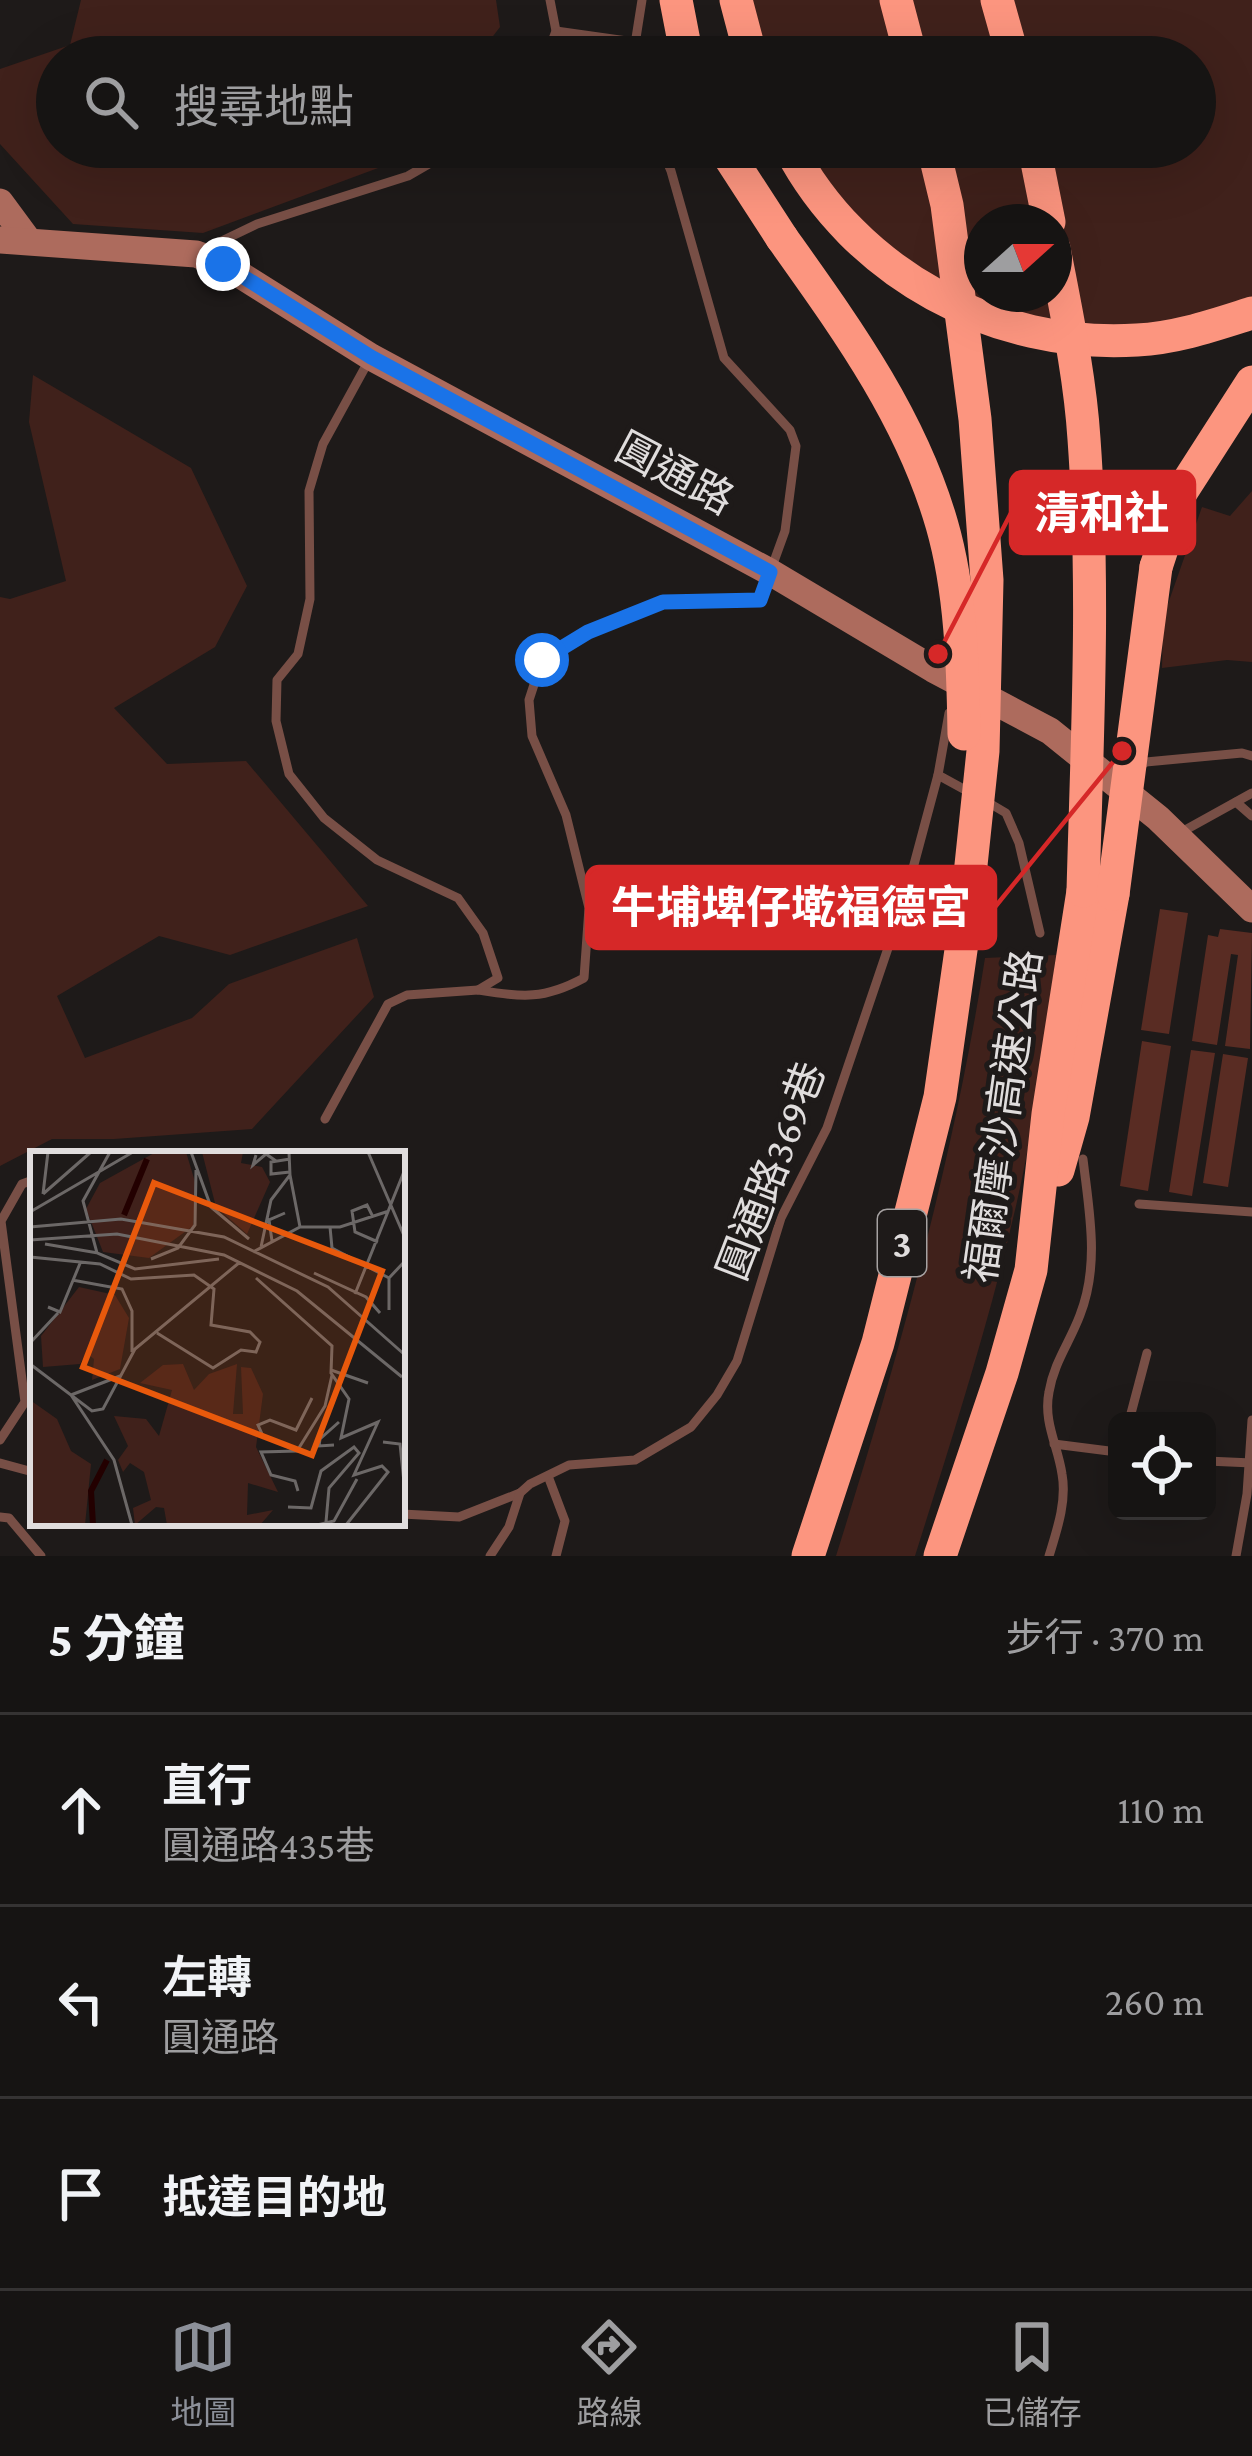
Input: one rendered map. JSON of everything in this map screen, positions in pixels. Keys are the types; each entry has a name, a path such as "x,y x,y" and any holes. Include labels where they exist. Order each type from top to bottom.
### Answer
{"highway":[{"path":"676,0 683,36"},
{"path":"736,0 745,36"},
{"path":"896,0 905,36"},
{"path":"997,0 1007,36"},
{"path":"737,168 885,389 943,526 957,607 963,692 965,922"},
{"path":"802,168 823,201 888,266 921,289 980,318 1094,342 1192,332 1252,313"},
{"name":"福爾摩沙高速公路","path":"808,1556 878,1343 940,1097 983,751 987,580 975,419 938,168"},
{"path":"1038,168 1045,204"},
{"path":"1064,312 1084,434 1098,892"},
{"path":"1098,892 1156,566 1180,494 1252,382"},
{"name":"福爾摩沙高速公路","path":"940,1556 1003,1373 1073,1117 1098,892"}],"street":[{"path":"0,202 14,240"},
{"name":"圓通路","path":"14,240 196,254 223,264 371,357 770,572 1050,731 1175,836 1252,909"}],"lane":[{"path":"550,0 554,36"},
{"path":"635,36 642,0"},
{"path":"556,31 591,36"},
{"path":"196,254 257,224 422,168"},
{"path":"325,1119 388,1004 407,995 478,990 523,997 552,995 584,978 589,908 566,815 532,736 529,700 542,660 588,632 663,602 760,600 784,531 796,446 790,430 724,358 670,168"},
{"path":"371,357 323,444 309,491 310,599 298,654 277,680 275,721 289,774 324,818 377,860 458,898 483,933 498,978 478,990"},
{"name":"圓通路369巷","path":"405,1514 460,1516 520,1493 569,1465 635,1460 691,1426 717,1395 736,1361 781,1218 827,1128 905,898 938,775 955,679"},
{"path":"1114,784 1146,762 1252,756"},
{"path":"938,775 1006,813 1019,843 1040,933"},
{"path":"1175,836 1252,793"},
{"path":"1236,802 1252,816"},
{"path":"1049,1556 1061,1518 1063,1477 1047,1415 1049,1392 1062,1346 1079,1317 1093,1247 1083,1159"},
{"path":"0,1440 25,1402 1,1221 22,1184 30,1181"},
{"path":"1139,1204 1252,1212"},
{"path":"1131,1412 1147,1353"},
{"path":"1235,1556 1252,1420"},
{"path":"1054,1444 1108,1451"},
{"path":"1216,1461 1250,1463"},
{"path":"0,1463 30,1471"},
{"path":"548,1476 565,1521 556,1556"},
{"path":"490,1556 509,1527 520,1493"},
{"path":"0,1517 9,1518 41,1556"}],"shaded area":[{"path":"81,0 496,0 500,27 493,36 72,36"},
{"path":"748,0 1252,0 1252,297 1145,330 990,312 1072,312 1072,204 964,204 964,296 870,239 814,168 1216,168 1216,36 757,36"},
{"path":"36,57 36,168 378,168 203,233 73,224 0,144 0,69"},
{"path":"33,375 191,468 247,586 215,647 114,708 167,764 246,761 368,906 230,955 159,936 57,996 85,1058 192,1018 229,984 357,938 374,997 252,1129 52,1139 0,1166 0,597 10,599 66,581 29,422"},
{"path":"1252,491 1252,662 1227,660 1162,668 1163,618 1202,507 1230,516"},
{"path":"1056,955 1034,1115 1015,1210 981,1341 915,1556 836,1556 922,1260 957,1110 985,958"}],"building":[{"path":"1160,909 1188,913 1169,1034 1141,1030"},
{"path":"1220,929 1252,933 1250,1049 1225,1046 1238,955 1231,954 1217,1045 1192,1041 1208,935 1218,937"},
{"path":"1142,1041 1171,1046 1148,1191 1120,1186"},
{"path":"1191,1050 1215,1053 1192,1196 1169,1192"},
{"path":"1223,1054 1248,1058 1228,1187 1203,1183"}],"place":[{"name":"清和社","path":"938,654"},
{"name":"牛埔埤仔墘福德宮","path":"1122,751"}],"route":[{"path":"223,264 371,357 770,572 760,600 663,602 588,632 542,660"}]}
